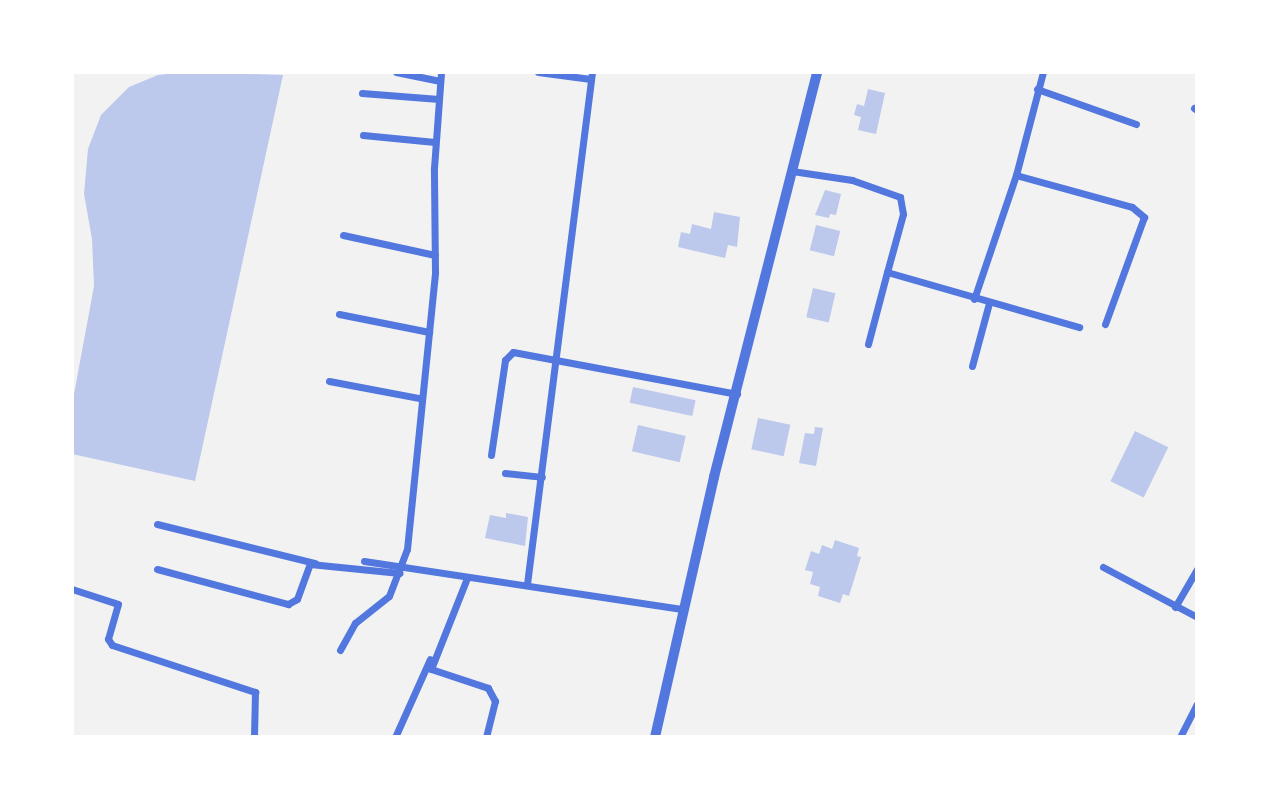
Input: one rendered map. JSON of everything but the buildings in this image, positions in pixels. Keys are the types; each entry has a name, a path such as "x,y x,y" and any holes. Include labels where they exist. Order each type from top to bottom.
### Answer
{"street":[{"path":"396,72 440,81"},
{"path":"340,650 355,623 389,596 401,570 413,498 419,398 429,332 435,255 435,142 441,72"},
{"path":"527,584 592,75 538,72"},
{"path":"655,737 683,609 817,72"},
{"path":"974,299 1016,175 1043,72"},
{"path":"1037,89 1136,124"},
{"path":"362,93 439,99"},
{"path":"363,135 435,142"},
{"path":"792,171 852,180 900,197 903,214 869,344"},
{"path":"1016,175 1132,207 1144,217 1105,324"},
{"path":"343,235 435,255"},
{"path":"887,272 1079,327"},
{"path":"972,366 989,303"},
{"path":"340,314 429,332"},
{"path":"491,455 508,354 523,353 554,362 737,394"},
{"path":"329,381 419,398"},
{"path":"505,473 542,477"},
{"path":"157,524 316,563 379,574 401,570"},
{"path":"364,561 401,570 527,584 683,609"},
{"path":"157,569 288,604 297,599 307,568 316,563"},
{"path":"1102,567 1197,617"},
{"path":"1175,607 1197,569"},
{"path":"396,736 466,578"},
{"path":"466,578 431,669 488,688 495,701 486,737"},
{"path":"72,589 118,604 108,639 112,645 255,692 254,737"},
{"path":"1180,737 1197,704"}]}
